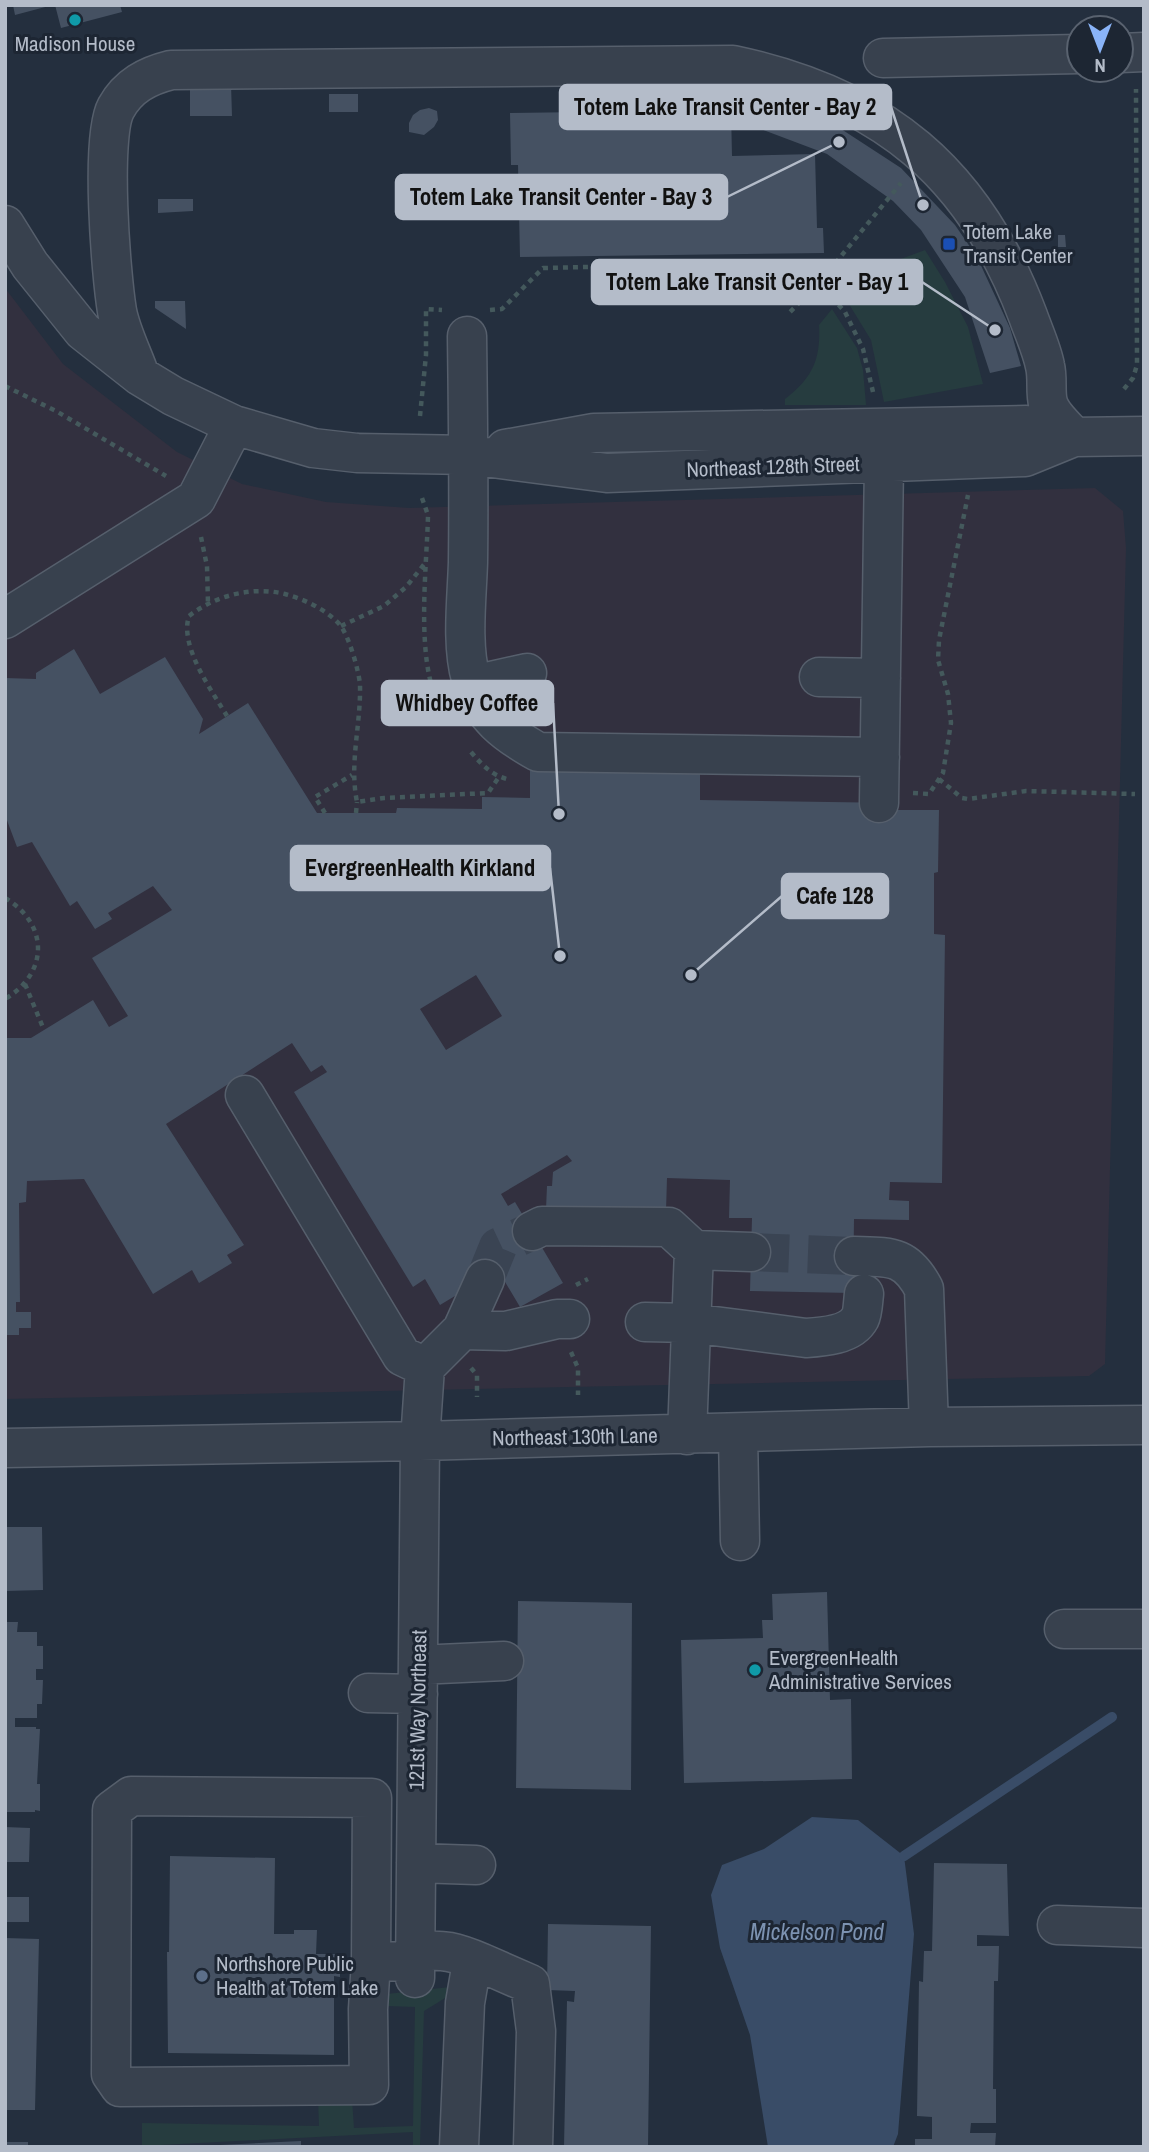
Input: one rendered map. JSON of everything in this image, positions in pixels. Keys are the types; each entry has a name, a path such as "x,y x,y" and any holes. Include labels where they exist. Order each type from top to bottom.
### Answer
{"street":[{"path":"883,58 1065,54"},
{"path":"141,376 118,313 111,232 108,145 109,127 115,110 124,95 137,82 153,74 171,70 733,65 777,75 820,90 861,110 900,135 965,198 996,245 1012,276 1046,367 1048,405 1074,437"},
{"name":"Northeast 128th Street","path":"5,225 30,265 83,331 141,376 173,396 234,425 313,448 357,453 470,455 607,473 881,445 1026,457 1074,437 1144,436"},
{"path":"466,319 470,455 467,644 473,685 484,710 508,735 538,752 880,757"},
{"path":"5,619 197,499 234,425"},
{"path":"881,445 880,757 890,798"},
{"path":"473,685 527,673"},
{"path":"819,677 881,678"},
{"path":"245,1095 402,1356 425,1367 462,1330 485,1279"},
{"path":"532,1231 542,1226 669,1227 694,1250 751,1252"},
{"path":"687,1435 694,1250"},
{"path":"854,1256 894,1258 906,1263 918,1276 924,1289 929,1427"},
{"path":"645,1322 691,1323 806,1338 821,1337 850,1328 860,1317 864,1294"},
{"path":"462,1330 506,1331 557,1319 568,1332"},
{"name":"121st Way Northeast","path":"415,1964 420,1441 425,1367"},
{"name":"Northeast 130th Lane","path":"5,1448 738,1434 929,1427 1144,1425"},
{"path":"738,1434 740,1541"},
{"path":"1063,1629 1144,1629"},
{"path":"368,1693 418,1679 504,1661"},
{"path":"131,1796 372,1798 371,1961 368,2009 369,2085 120,2087 111,2074 112,1810 131,1796"},
{"path":"416,1863 475,1866"},
{"path":"1057,1925 1144,1928"},
{"path":"371,1961 415,1964 433,1949 459,1954 530,1984 536,2031 533,2147"},
{"path":"459,2147 466,2003 470,1974 482,1964"}],"path":[{"path":"1124,388 1133,378 1137,365 1134,84"},
{"path":"789,313 819,283 924,156"},
{"path":"419,416 426,355 426,309 466,319 502,309 543,268 796,262 845,312 863,349 873,389 881,445"},
{"path":"5,386 56,411 168,477"},
{"path":"890,798 929,794 943,773 951,723 948,694 938,660 939,640 968,495"},
{"path":"198,526 205,551 208,604"},
{"path":"341,626 384,606 406,587 427,561"},
{"path":"227,716 198,668 187,631 189,615 208,604 238,593 274,591 301,598 341,626 358,669 360,686 353,775 356,813"},
{"path":"325,813 314,797 353,775"},
{"path":"357,802 384,798 488,793 499,777"},
{"path":"939,779 962,798 968,799 1026,791 1135,794"},
{"path":"5,898 19,907 31,922 38,940 37,959 31,977 18,991 5,999"},
{"path":"25,984 44,1030"},
{"path":"568,1332 578,1368 578,1395"}],"shaded area":[{"path":"5,288 63,364 177,452 242,484 326,502 409,508 1095,488 1123,511 1126,548 1105,1364 1089,1376 5,1399"}],"green space":[{"path":"925,250 968,327 983,384 884,402 871,340 844,296 874,269"},
{"path":"832,309 857,348 863,370 866,405 785,405 785,399 802,384 813,367 818,348 819,325"},
{"path":"450,1987 450,1995 424,2011 420,2147 413,2147 413,2132 142,2146 142,2123 319,2126 318,2098 352,2099 354,2128 413,2126 415,2007 387,2006 387,1994"}],"water":[{"name":"Mickelson Pond","path":"812,1817 858,1820 904,1856 914,1934 898,2134 893,2147 768,2147 750,2035 720,1948 711,1895 722,1865 764,1849"}],"building":[{"name":"Madison House","path":"13,5 48,5 49,6 15,15"},
{"name":"Madison House","path":"55,5 120,5 122,12 61,28"},
{"path":"190,84 231,84 232,116 190,116"},
{"path":"329,94 358,94 358,112 329,112"},
{"name":"Totem Lake Transit Center","path":"761,97 835,125 901,168 955,225 977,257 1010,328 1021,366 990,373 965,297 921,230 893,201 827,154 753,126"},
{"path":"429,108 437,111 438,120 434,127 424,135 409,132 413,115"},
{"path":"731,110 732,156 815,154 817,228 823,228 824,253 520,257 518,165 511,165 510,113"},
{"path":"158,199 193,199 193,211 158,213"},
{"path":"1058,235 1065,235 1066,247 1058,247"},
{"path":"155,301 185,301 186,329 155,308"},
{"path":"74,649 100,694 165,657 203,719 199,734 248,703 317,813 396,813 397,808 482,809 482,797 530,798 530,764 700,767 700,800 897,803 897,810 939,810 938,872 934,873 934,934 945,935 942,1183 890,1182 889,1200 909,1201 909,1220 854,1219 853,1293 750,1291 752,1218 729,1218 730,1180 667,1178 666,1211 546,1209 547,1186 552,1186 553,1172 572,1161 567,1155 501,1194 508,1206 515,1202 563,1283 520,1307 498,1270 440,1305 425,1279 413,1287 294,1092 327,1072 322,1065 311,1072 292,1043 166,1124 244,1245 227,1255 232,1263 199,1283 192,1270 153,1294 84,1179 27,1181 26,1202 19,1203 20,1302 16,1302 16,1312 31,1312 31,1328 19,1328 19,1335 5,1335 5,1038 31,1038 93,1000 109,1027 128,1016 92,958 172,910 153,886 108,913 112,919 95,929 77,901 70,906 32,842 17,847 5,815 5,678 36,679 36,673","holes":["476,975 502,1016 446,1050 420,1009"]},
{"path":"5,1527 42,1527 43,1590 5,1591"},
{"name":"EvergreenHealth Administrative Services","path":"827,1592 830,1700 851,1699 852,1779 684,1783 681,1640 763,1638 762,1620 773,1620 772,1594"},
{"path":"518,1601 632,1603 631,1790 516,1788"},
{"path":"5,1622 18,1622 17,1632 37,1632 37,1646 43,1646 43,1669 36,1669 36,1680 43,1680 42,1704 37,1704 37,1718 15,1718 15,1727 40,1729 37,1784 40,1784 40,1811 35,1812 5,1812"},
{"path":"5,1827 30,1828 29,1862 5,1862"},
{"path":"170,1856 275,1858 274,1934 294,1934 294,1930 317,1930 316,1954 340,1954 340,1977 334,1976 334,2055 168,2053"},
{"path":"934,1863 1007,1864 1009,1936 977,1935 977,1946 999,1946 998,1981 994,1981 993,2089 996,2089 996,2123 971,2123 970,2133 996,2133 995,2147 915,2147 915,2139 932,2139 932,2117 917,2116 919,1981 923,1982 924,1951 932,1951"},
{"path":"5,1897 29,1897 29,1922 5,1922"},
{"path":"548,1924 651,1926 648,2147 564,2147 567,2001 574,2002 575,1991 547,1990"},
{"path":"5,1938 39,1939 35,2110 5,2110"},
{"path":"301,2141 301,2147 220,2147 220,2145"},
{"path":"5,2142 28,2142 28,2147 5,2147"}],"waterway":[{"path":"904,1856 1112,1717"}],"tunnel":[{"path":"485,1279 498,1247 532,1231"},
{"path":"751,1252 854,1256"}],"place":[{"name":"Madison House","path":"75,20"},
{"name":"Totem Lake Transit Center - Bay 3","path":"839,142"},
{"name":"Totem Lake Transit Center - Bay 2","path":"923,205"},
{"name":"Totem Lake Transit Center","path":"949,244"},
{"name":"Totem Lake Transit Center - Bay 1","path":"995,330"},
{"name":"Whidbey Coffee","path":"559,814"},
{"name":"EvergreenHealth Kirkland","path":"560,956"},
{"name":"Cafe 128","path":"691,975"},
{"name":"EvergreenHealth Administrative Services","path":"755,1670"},
{"name":"Northshore Public Health at Totem Lake","path":"202,1976"}]}
